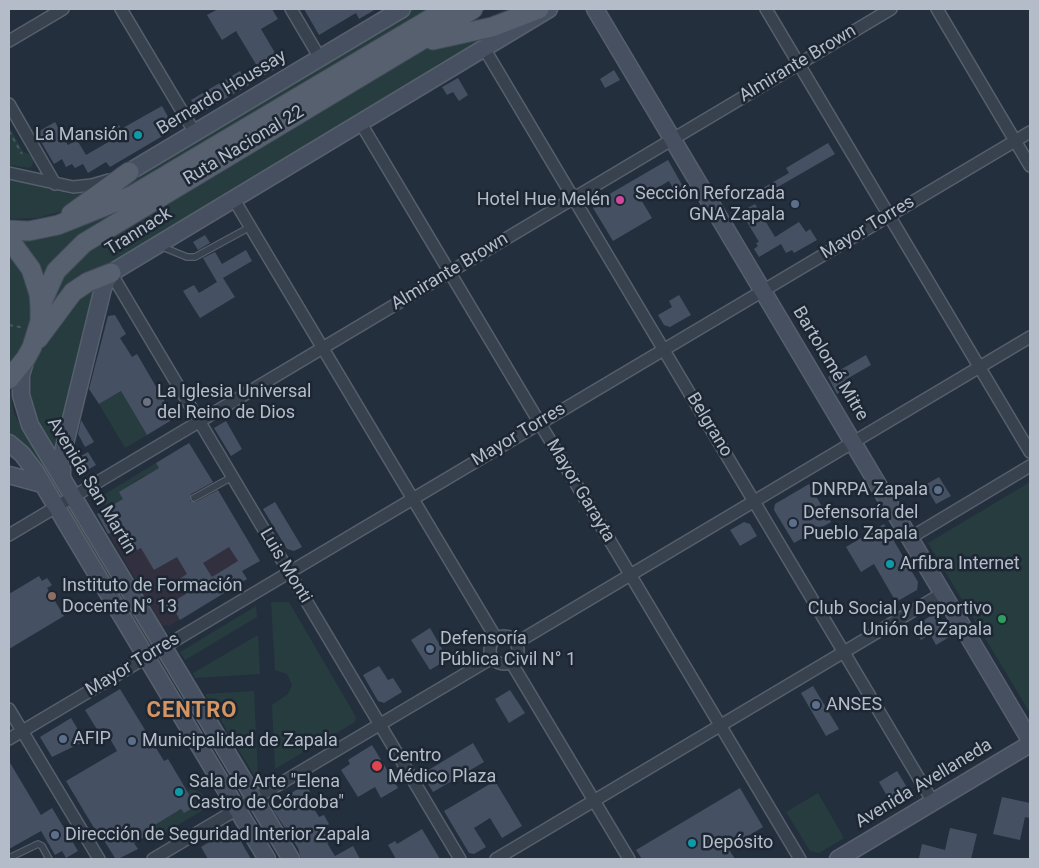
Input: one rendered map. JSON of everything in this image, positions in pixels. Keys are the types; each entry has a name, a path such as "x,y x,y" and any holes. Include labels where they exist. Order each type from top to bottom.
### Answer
{"main road":[{"name":"Bernardo Houssay","path":"129,172 402,9"},
{"path":"420,25 436,9"},
{"name":"Ruta Nacional 22","path":"9,230 42,229 101,210 134,195 447,9"},
{"name":"Ruta Nacional 22","path":"40,307 56,271 84,243 473,9"},
{"path":"401,52 444,36 492,27 539,9"},
{"name":"Trannack","path":"62,476 62,461 67,438 103,288 111,273 549,9"},
{"name":"Bartolomé Mitre","path":"594,9 1030,742"},
{"path":"42,229 74,212 129,172"},
{"path":"9,239 31,269 39,294 40,307 37,334 9,379"},
{"path":"30,345 73,292 88,282 111,273"},
{"name":"Avenida San Martín","path":"30,345 20,385 23,406 30,425 291,859"},
{"path":"9,443 29,462 267,859"},
{"path":"9,475 42,484"},
{"name":"Avenida Avellaneda","path":"838,859 1030,742"}],"street":[{"path":"9,41 63,9"},
{"path":"121,9 195,133"},
{"path":"291,9 320,58"},
{"path":"766,9 1030,452"},
{"name":"Almirante Brown","path":"9,535 891,9"},
{"path":"937,9 1030,166"},
{"name":"Belgrano","path":"484,48 933,802"},
{"path":"9,104 55,184"},
{"name":"Mayor Garayta","path":"360,122 800,859"},
{"name":"Mayor Torres","path":"9,739 1030,132"},
{"name":"Bernardo Houssay","path":"9,173 73,187 92,185 129,172"},
{"path":"233,198 496,638"},
{"name":"Luis Monti","path":"111,273 460,859"},
{"path":"516,643 1030,337"},
{"path":"910,538 1030,466"},
{"path":"496,859 943,593"},
{"path":"505,636 516,643 517,656 511,662 502,664 492,658 490,649 496,638 505,636"},
{"path":"153,859 492,658"},
{"path":"511,662 629,859"},
{"path":"9,709 99,859"}],"lane":[{"path":"156,245 195,258 250,227"},
{"path":"194,498 232,477"},
{"path":"9,858 38,844 42,846 49,859"}],"path":[{"path":"9,131 22,154"},
{"path":"9,325 30,345"}],"shaded area":[{"path":"189,443 260,561 242,571 247,579 169,626 162,625 97,514 107,508 100,497"}],"green space":[{"path":"412,9 429,9 151,177 89,206 125,180"},
{"path":"520,19 74,286 44,324 53,290 79,256 419,51 436,43"},
{"path":"9,126 23,151 33,157 33,164 30,168 9,165"},
{"path":"9,179 70,194 88,193 71,208 60,212 37,218 14,219 9,218"},
{"path":"153,192 50,266 43,276 21,241"},
{"path":"9,248 21,263 34,312 25,346 9,369"},
{"path":"98,286 55,453 33,413 27,395 29,377 36,359 72,305 77,299"},
{"path":"9,384 14,414 60,490 59,493 18,442 9,435"},
{"path":"121,391 147,435 125,448 99,404"},
{"path":"156,463 159,468 136,480 123,499 107,508 100,497"},
{"name":"Club Social y Deportivo Unión de Zapala","path":"1030,482 1030,713 928,543"},
{"path":"73,509 151,641 149,643 147,644 67,513"},
{"path":"271,602 289,602 356,717 355,722 275,769 272,705 288,694 292,685 287,674 275,670"},
{"path":"256,606 257,617 185,660 180,652"},
{"path":"258,635 260,674 195,678 193,673"},
{"path":"254,691 258,777 255,777 205,694"},
{"path":"192,789 201,793 211,805 155,839 150,828 181,809 184,813 195,806 187,792"},
{"path":"818,793 844,838 819,853 810,851 786,812"}],"building":[{"path":"218,9 272,9 278,19 261,29 282,65 263,76 236,31 222,40 207,15"},
{"path":"304,9 376,9 359,19 356,13 319,35"},
{"path":"614,70 620,80 605,88 600,79"},
{"path":"240,71 249,85 199,114 191,100"},
{"path":"458,78 468,95 459,101 453,92 447,95 442,87"},
{"path":"162,106 172,124 171,131 110,167 106,162 88,173 83,164 75,168 72,164 66,167 62,159 54,164 36,133 55,122 68,145 77,140 86,155 110,141 106,133 119,125 121,129"},
{"path":"828,143 835,154 757,199 754,193 789,173 786,168"},
{"name":"Hotel Hue Melén","path":"668,160 686,192 678,197 669,181 640,198 652,218 613,241 593,208 594,203"},
{"path":"755,204 775,237 799,222 806,232 810,229 817,240 794,253 792,250 786,253 781,244 759,257 754,249 758,246 756,243 759,242 741,212"},
{"path":"205,235 210,243 198,250 193,242"},
{"path":"246,250 252,261 223,278 235,297 200,318 183,291 194,285 199,293 217,282 203,258 215,252 222,264"},
{"path":"679,295 691,315 670,327 664,325 658,315 672,307 669,301"},
{"path":"115,315 126,334 120,338 132,357 137,354 172,414 170,421 147,435 121,391 99,404 89,389 108,316"},
{"path":"866,355 871,365 845,380 848,387 837,394 828,377"},
{"path":"81,420 94,442 85,447 78,434"},
{"path":"226,421 242,449 231,456 214,428"},
{"path":"189,443 213,482 191,494 190,501 196,502 218,490 260,561 242,571 247,579 180,620 175,611 170,614 165,606 186,594 178,580 187,574 177,557 154,570 141,548 137,550 123,526 108,534 97,514 123,499 119,492 159,468 156,463","holes":["229,547 238,561 212,577 203,563"]},
{"path":"88,452 96,465 79,475 72,461"},
{"name":"DNRPA Zapala","path":"939,477 951,496 936,504 925,485"},
{"path":"809,484 831,522 794,543 774,510 775,504"},
{"path":"275,502 302,547 294,551 287,549 263,509"},
{"path":"744,522 750,524 757,536 740,546 730,530"},
{"path":"884,524 918,582 917,590 896,602 874,564 861,572 846,547"},
{"path":"39,576 42,581 47,578 52,585 47,588 64,616 9,649 9,594"},
{"path":"932,615 939,617 951,636 936,645 930,634 921,640 913,627"},
{"name":"Defensoría Pública Civil N° 1","path":"430,628 448,659 430,670 411,640"},
{"path":"379,666 388,680 393,678 402,692 384,703 378,701 363,675"},
{"name":"ANSES","path":"813,686 839,729 826,736 801,693"},
{"path":"120,689 164,761 168,759 196,806 184,813 181,809 150,828 153,832 134,843 138,849 118,859 115,858 102,837 100,838 66,781 117,751 104,728 98,731 85,710"},
{"path":"510,690 525,713 509,723 495,699"},
{"name":"AFIP","path":"71,718 85,741 52,757 40,737"},
{"path":"473,743 484,762 433,792 422,774"},
{"path":"372,745 398,788 381,798 375,787 358,797 341,770 350,764 348,760"},
{"path":"9,761 41,815 52,808 78,851 66,858 62,851 55,855 41,831 9,849"},
{"path":"897,771 910,792 907,800 894,808 879,782"},
{"path":"495,781 522,826 502,838 490,818 474,828 486,847 474,854 469,853 444,811"},
{"path":"306,784 310,792 305,794 319,817 324,815 329,824 326,826 334,839 327,843 335,856 353,846 360,859 301,859 298,848 273,810 281,805 278,801"},
{"path":"740,788 763,827 728,848 735,859 642,859 636,850"},
{"path":"1002,797 1030,803 1030,818 1025,817 1020,840 993,834"},
{"path":"950,828 977,834 971,859 919,858 922,844 945,850"},
{"path":"422,829 440,859 396,859 388,845 395,841 397,844"},
{"path":"229,830 235,831 251,859 208,859 201,847"}],"place":[{"name":"La Mansión","path":"138,135"},
{"name":"Hotel Hue Melén","path":"620,200"},
{"name":"Sección Reforzada GNA Zapala","path":"795,204"},
{"name":"La Iglesia Universal del Reino de Dios","path":"147,402"},
{"name":"DNRPA Zapala","path":"938,490"},
{"name":"Defensoría del Pueblo Zapala","path":"793,523"},
{"name":"Arfibra Internet","path":"890,564"},
{"name":"Instituto de Formación Docente N° 13","path":"52,596"},
{"name":"Club Social y Deportivo Unión de Zapala","path":"1002,619"},
{"name":"Defensoría Pública Civil N° 1","path":"430,649"},
{"name":"ANSES","path":"816,705"},
{"name":"AFIP","path":"63,739"},
{"name":"Municipalidad de Zapala","path":"132,741"},
{"name":"Centro Médico Plaza","path":"377,766"},
{"name":"Sala de Arte \"Elena Castro de Córdoba\"","path":"179,792"},
{"name":"Dirección de Seguridad Interior Zapala","path":"55,835"},
{"name":"Depósito","path":"692,843"}],"district":[{"name":"CENTRO","path":"192,711"}]}
